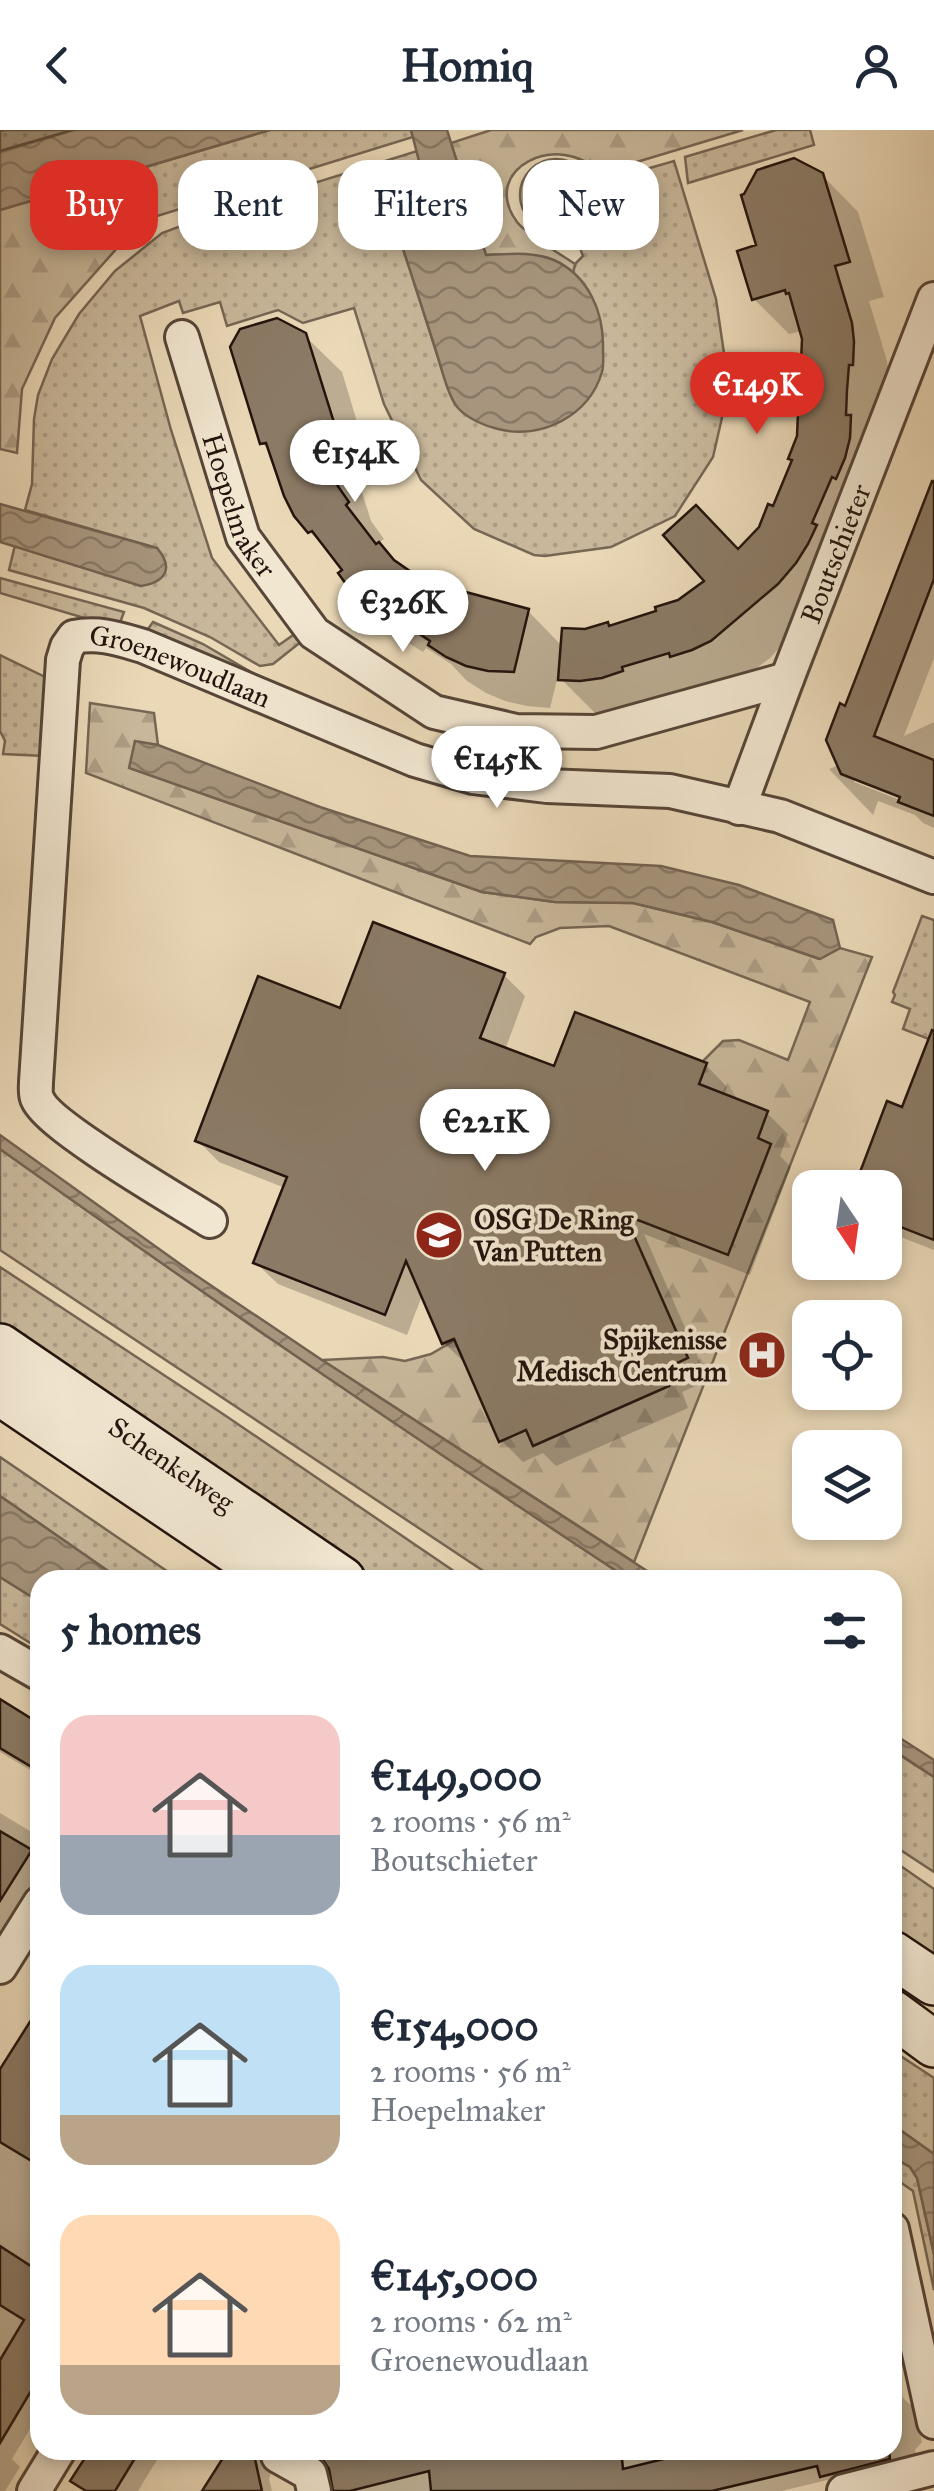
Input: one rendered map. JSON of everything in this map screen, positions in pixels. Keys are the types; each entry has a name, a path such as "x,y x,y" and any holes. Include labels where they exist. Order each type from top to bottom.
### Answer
{"main road":[{"name":"Schenkelweg","path":"0,1348 327,1570"},
{"name":"Schenkelweg","path":"0,1392 263,1570"},
{"path":"902,1961 934,1982"},
{"path":"902,2020 934,2044"}],"street":[{"name":"Boutschieter","path":"740,808 934,299"},
{"name":"Hoepelmaker","path":"182,337 243,537 314,633 434,712 516,731 596,732 787,679"},
{"name":"Groenewoudlaan","path":"210,1221 115,1163 47,1112 36,1098 62,660 74,637 107,636 142,646 415,760 472,777 547,786 670,791 780,816 934,877"},
{"path":"0,1651 30,1668"},
{"path":"0,1967 30,1918"},
{"path":"902,2276 934,2422"},
{"path":"34,2491 53,2460"},
{"path":"285,2460 310,2474 314,2491"},
{"path":"844,2491 934,2468"}],"green space":[{"path":"73,130 0,151 0,131"},
{"path":"270,130 411,130 413,137 318,166 318,160 178,160 178,210 158,216 158,163"},
{"path":"491,130 743,130 643,160 580,160 546,155 523,160 508,186 508,203 523,227 523,250 553,250 575,264 573,273 531,255 486,255 484,250 503,250 503,160 456,160 451,143"},
{"path":"776,130 810,130 814,145 688,183 685,157"},
{"path":"417,151 419,160 388,160"},
{"path":"674,161 716,299 729,387 713,457 675,516 611,547 545,556 474,529 421,480 384,404 354,308 303,323 278,310 227,326 220,302 183,313 179,301 140,316 212,558 279,645 296,633 302,641 273,664 260,666 210,637 144,608 9,570 15,545 141,586 157,548 25,510 32,484 38,395 52,359 79,314 115,271 141,250 158,250 158,236 162,233 178,227 178,250 318,250 318,182 338,176 338,250 404,250 444,376 584,284 573,273 583,256 581,250 659,250 659,165"},
{"path":"30,201 30,250 115,250 55,318 22,389 17,453 0,449 0,210"},
{"path":"0,578 124,612 118,628 0,593"},
{"path":"153,622 203,644 261,678 258,682 143,636"},
{"path":"0,655 45,677 49,683 44,756 3,754"},
{"path":"90,703 154,713 158,745 135,742 130,768 482,892 555,902 633,903 712,922 819,959 840,948 872,957 634,1562 322,1360 383,1357 405,1361 431,1354 460,1337 613,1198 658,1188 704,1060 723,1041 739,1040 788,1060 810,1002 609,926 560,928 536,937 530,944 86,773"},
{"path":"922,916 934,920 934,1041 903,1029 910,1009 892,1002"},
{"path":"0,1149 256,1329 615,1570 482,1570 0,1250"},
{"path":"0,1267 452,1570 357,1570 0,1327"},
{"path":"0,1457 165,1570 107,1570 0,1496"},
{"path":"0,1577 30,1596 30,1643 0,1624"},
{"path":"902,1756 934,1777 934,1872 902,1851"},
{"path":"902,1867 934,1889 934,1962 902,1940"},
{"path":"902,2057 934,2078 934,2154 902,2131"},
{"path":"902,2163 917,2178 934,2254 934,2290 913,2191 902,2183"}],"water":[{"path":"73,130 270,130 158,163 158,160 30,160 30,201 0,210 0,151"},
{"path":"411,130 447,130 456,160 419,160"},
{"path":"403,250 484,250 486,255 546,257 577,276 592,297 603,335 602,372 586,401 561,421 514,432 482,424 458,408 445,381"},
{"path":"0,504 157,548 165,562 165,573 141,586 0,542"},
{"path":"135,741 158,745 320,807 470,856 661,866 739,885 833,920 840,948 820,959 712,922 633,903 555,902 482,892 129,768"},
{"path":"0,1135 194,1274 646,1570 615,1570 392,1421 0,1149"},
{"path":"0,1496 107,1570 30,1570 30,1596 0,1577"},
{"path":"902,1739 934,1760 934,1777 902,1756"},
{"path":"902,2131 934,2154 934,2254 917,2178 902,2162"}],"building":[{"path":"794,158 823,173 850,262 835,266 854,341 847,390 850,438 836,479 832,477 812,523 817,525 796,563 778,584 711,641 670,657 669,653 622,667 623,671 602,678 558,680 562,628 585,629 608,622 609,626 656,611 655,607 678,600 704,581 663,535 696,505 738,549 759,527 768,504 773,506 792,460 788,459 797,436 798,412 803,412 802,339 789,293 785,290 752,300 737,251 756,245 741,195 757,170"},
{"path":"277,318 306,333 336,429 321,437 335,482 349,502 346,505 376,544 379,542 394,560 414,574 412,578 453,605 462,591 529,609 514,672 466,666 428,645 430,641 389,614 386,618 367,606 351,591 338,573 342,570 312,531 308,533 294,516 266,443 260,444 230,347 240,329"},
{"path":"932,481 934,579 874,736 934,760 934,816 898,802 900,797 841,774 826,740 840,703 845,706"},
{"path":"373,922 505,973 480,1038 554,1066 575,1012 707,1063 699,1084 768,1111 758,1138 771,1144 728,1255 625,1215 688,1358 662,1370 669,1386 533,1446 526,1430 499,1442 454,1339 442,1344 406,1261 385,1315 253,1263 287,1177 195,1141 258,976 340,1008"},
{"path":"932,1030 934,1240 902,1228 902,1170 861,1170 887,1101 902,1107"},
{"path":"0,1699 30,1718 30,1766 0,1748"},
{"path":"0,1831 30,1849 30,1853 0,1901"},
{"path":"30,2022 30,2160 0,2142 0,2069"},
{"path":"0,2246 30,2266 30,2393 0,2443 0,2360 24,2320 0,2305"},
{"path":"84,2460 134,2460 115,2491 86,2491 70,2481"},
{"path":"222,2460 255,2460 262,2491 202,2491"},
{"path":"323,2460 622,2460 623,2469 659,2460 886,2460 820,2477 817,2466 712,2491 431,2491 429,2471 350,2491 333,2491"}],"place":[{"name":"OSG De Ring Van Putten","path":"439,1235"},
{"name":"Spijkenisse Medisch Centrum","path":"762,1355"}]}
